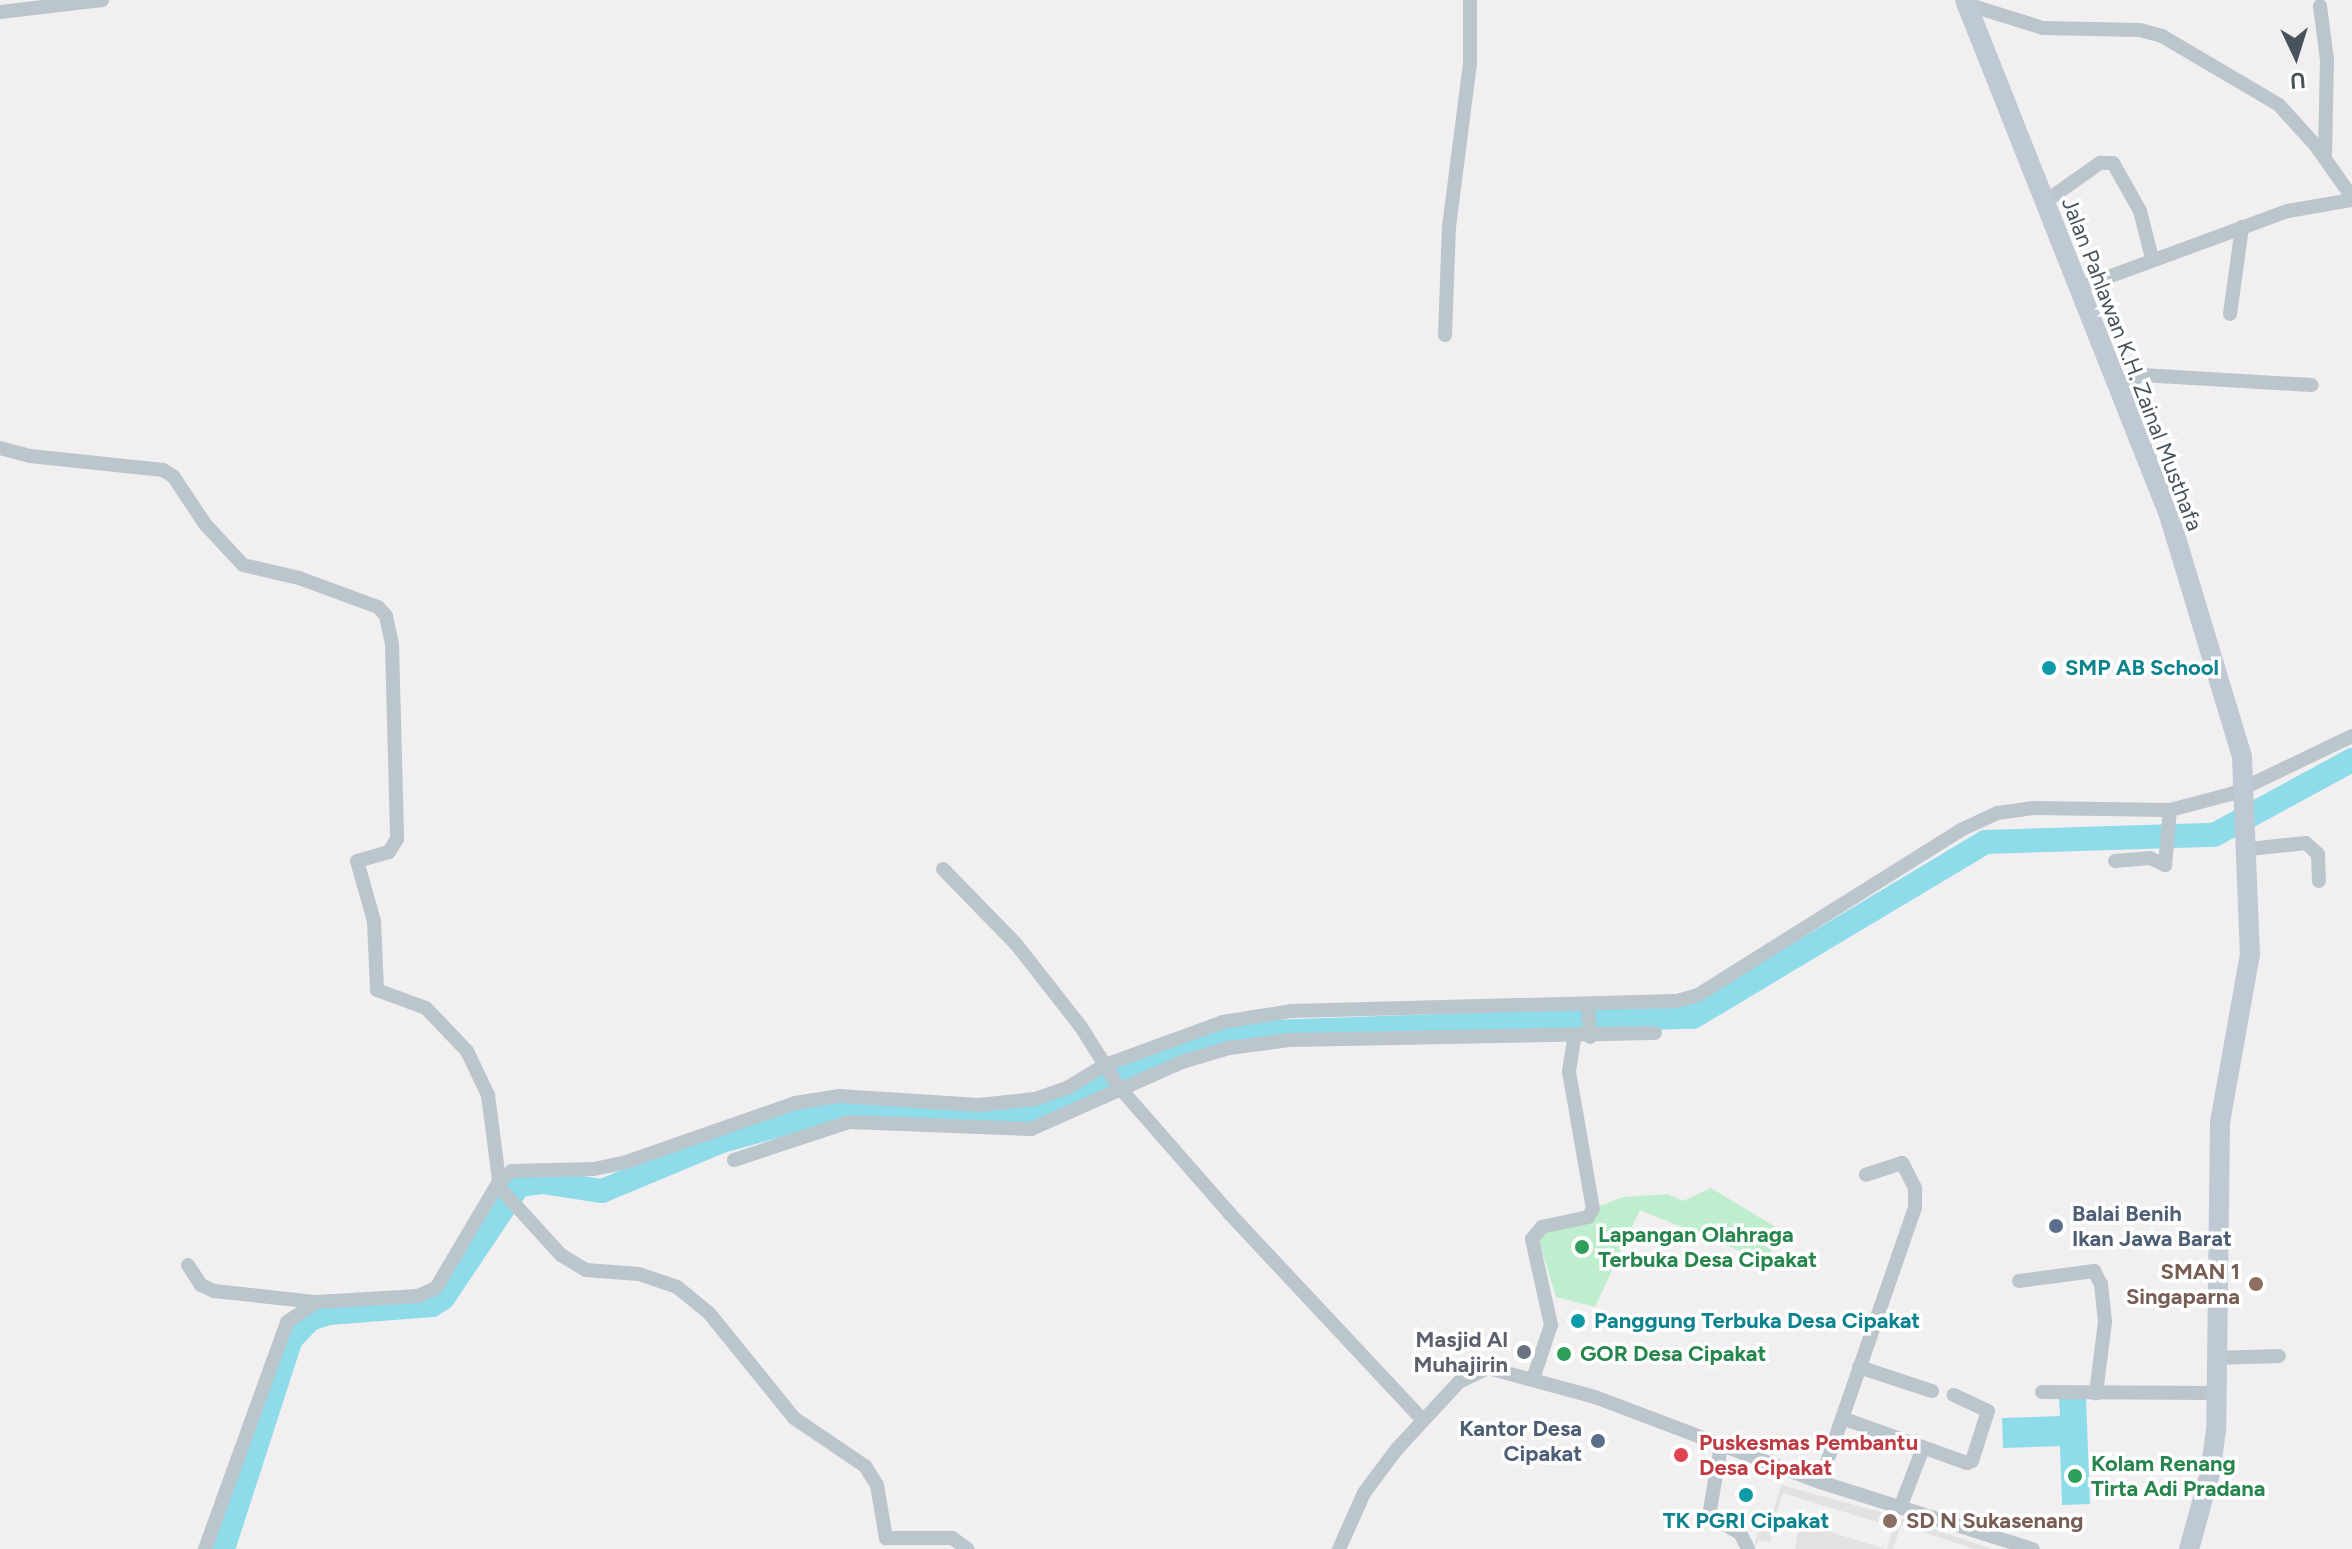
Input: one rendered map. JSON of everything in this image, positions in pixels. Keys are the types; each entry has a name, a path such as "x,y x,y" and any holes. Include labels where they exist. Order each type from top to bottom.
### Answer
{"street":[{"path":"0,12 102,0"},
{"path":"1445,335 1449,227 1470,64 1470,0"},
{"path":"1965,2 2043,28 2140,30 2162,36 2279,105 2325,159 2352,199 2288,211 2152,258 2081,287"},
{"name":"Jalan Pahlawan K.H. Zainal Musthafa","path":"1965,2 2043,203 2081,287 2115,386 2169,515 2235,727 2246,792 2250,954 2220,1122 2216,1393 2210,1473 2189,1549"},
{"path":"2320,6 2327,60 2325,159"},
{"path":"2043,203 2100,163 2113,163 2140,211 2152,258"},
{"path":"2230,314 2242,227"},
{"path":"2115,386 2142,375 2312,385"},
{"path":"0,448 30,456 163,470 173,476 205,524 243,565 299,578 378,607 386,616 392,644 397,839 389,852 357,861 374,921 377,990 426,1008 467,1051 488,1095 500,1187 561,1255 586,1270 639,1274 677,1287 709,1313 794,1418 865,1466 877,1485 886,1538 952,1538 968,1549"},
{"path":"188,1265 201,1285 214,1291 317,1302 418,1296 436,1288 500,1187 523,1167 594,1169 626,1162 795,1103 872,1096 1013,1103 1067,1088 1106,1068 1223,1022 1292,1011 1588,1010 1677,1001 1698,995 1963,829 1998,813 2034,808 2170,810 2246,792 2352,736"},
{"path":"2115,861 2150,858 2165,865 2170,810"},
{"path":"2249,844 2306,843 2318,854 2319,881"},
{"path":"943,869 1016,944 1121,1089 1230,1214 1423,1420"},
{"path":"1588,1010 1590,1035"},
{"path":"734,1160 811,1131 849,1122 1031,1129 1182,1062 1229,1048 1290,1040 1574,1038 1655,1033"},
{"path":"1533,1379 1551,1325 1532,1239 1542,1227 1588,1217 1593,1209 1569,1071 1574,1038"},
{"path":"1820,1482 1915,1208 1915,1188 1902,1163 1866,1175"},
{"path":"2019,1281 2094,1271 2101,1284 2105,1322 2096,1393"},
{"path":"205,1549 280,1335 297,1313 317,1302"},
{"path":"2215,1358 2279,1356"},
{"path":"1859,1367 1932,1391"},
{"path":"1339,1549 1364,1493 1423,1420 1475,1370 1495,1368 1820,1482 2033,1549"},
{"path":"2042,1392 2216,1393"},
{"path":"1842,1418 1923,1448 1972,1461 1988,1411 1954,1395"},
{"path":"1721,1446 1710,1510 1714,1519 1740,1533 1748,1549"},
{"path":"1900,1508 1923,1448"}],"shaded area":[{"name":"SD N Sukasenang","path":"1781,1485 1895,1516 1992,1549 1974,1549 1901,1525 1893,1549 1887,1549 1893,1527 1783,1493 1776,1515 1885,1549 1795,1549 1798,1530 1773,1525 1770,1542 1759,1540 1754,1549 1758,1528 1768,1529"}],"green space":[{"name":"Lapangan Olahraga Terbuka Desa Cipakat","path":"1711,1188 1779,1229 1767,1262 1640,1210 1595,1307 1556,1297 1536,1231 1623,1197 1668,1194 1683,1201"}],"water":[{"name":"Kolam Renang Tirta Adi Pradana","path":"2086,1398 2090,1504 2062,1505 2060,1446 2003,1448 2002,1418 2060,1416 2059,1399"}],"waterway":[{"path":"223,1549 291,1339 310,1319 329,1313 432,1305 443,1298 519,1185 542,1182 602,1191 722,1141 845,1107 995,1120 1026,1118 1219,1034 1693,1017 1985,842 2214,835 2352,760"}],"place":[{"name":"SMP AB School","path":"2049,668"},
{"name":"Balai Benih Ikan Jawa Barat","path":"2056,1226"},
{"name":"Lapangan Olahraga Terbuka Desa Cipakat","path":"1582,1247"},
{"name":"SMAN 1 Singaparna","path":"2256,1284"},
{"name":"Panggung Terbuka Desa Cipakat","path":"1578,1321"},
{"name":"Masjid Al Muhajirin","path":"1524,1352"},
{"name":"GOR Desa Cipakat","path":"1564,1354"},
{"name":"Kantor Desa Cipakat","path":"1598,1441"},
{"name":"Puskesmas Pembantu Desa Cipakat","path":"1681,1455"},
{"name":"Kolam Renang Tirta Adi Pradana","path":"2075,1476"},
{"name":"TK PGRI Cipakat","path":"1746,1495"},
{"name":"SD N Sukasenang","path":"1890,1521"}]}
